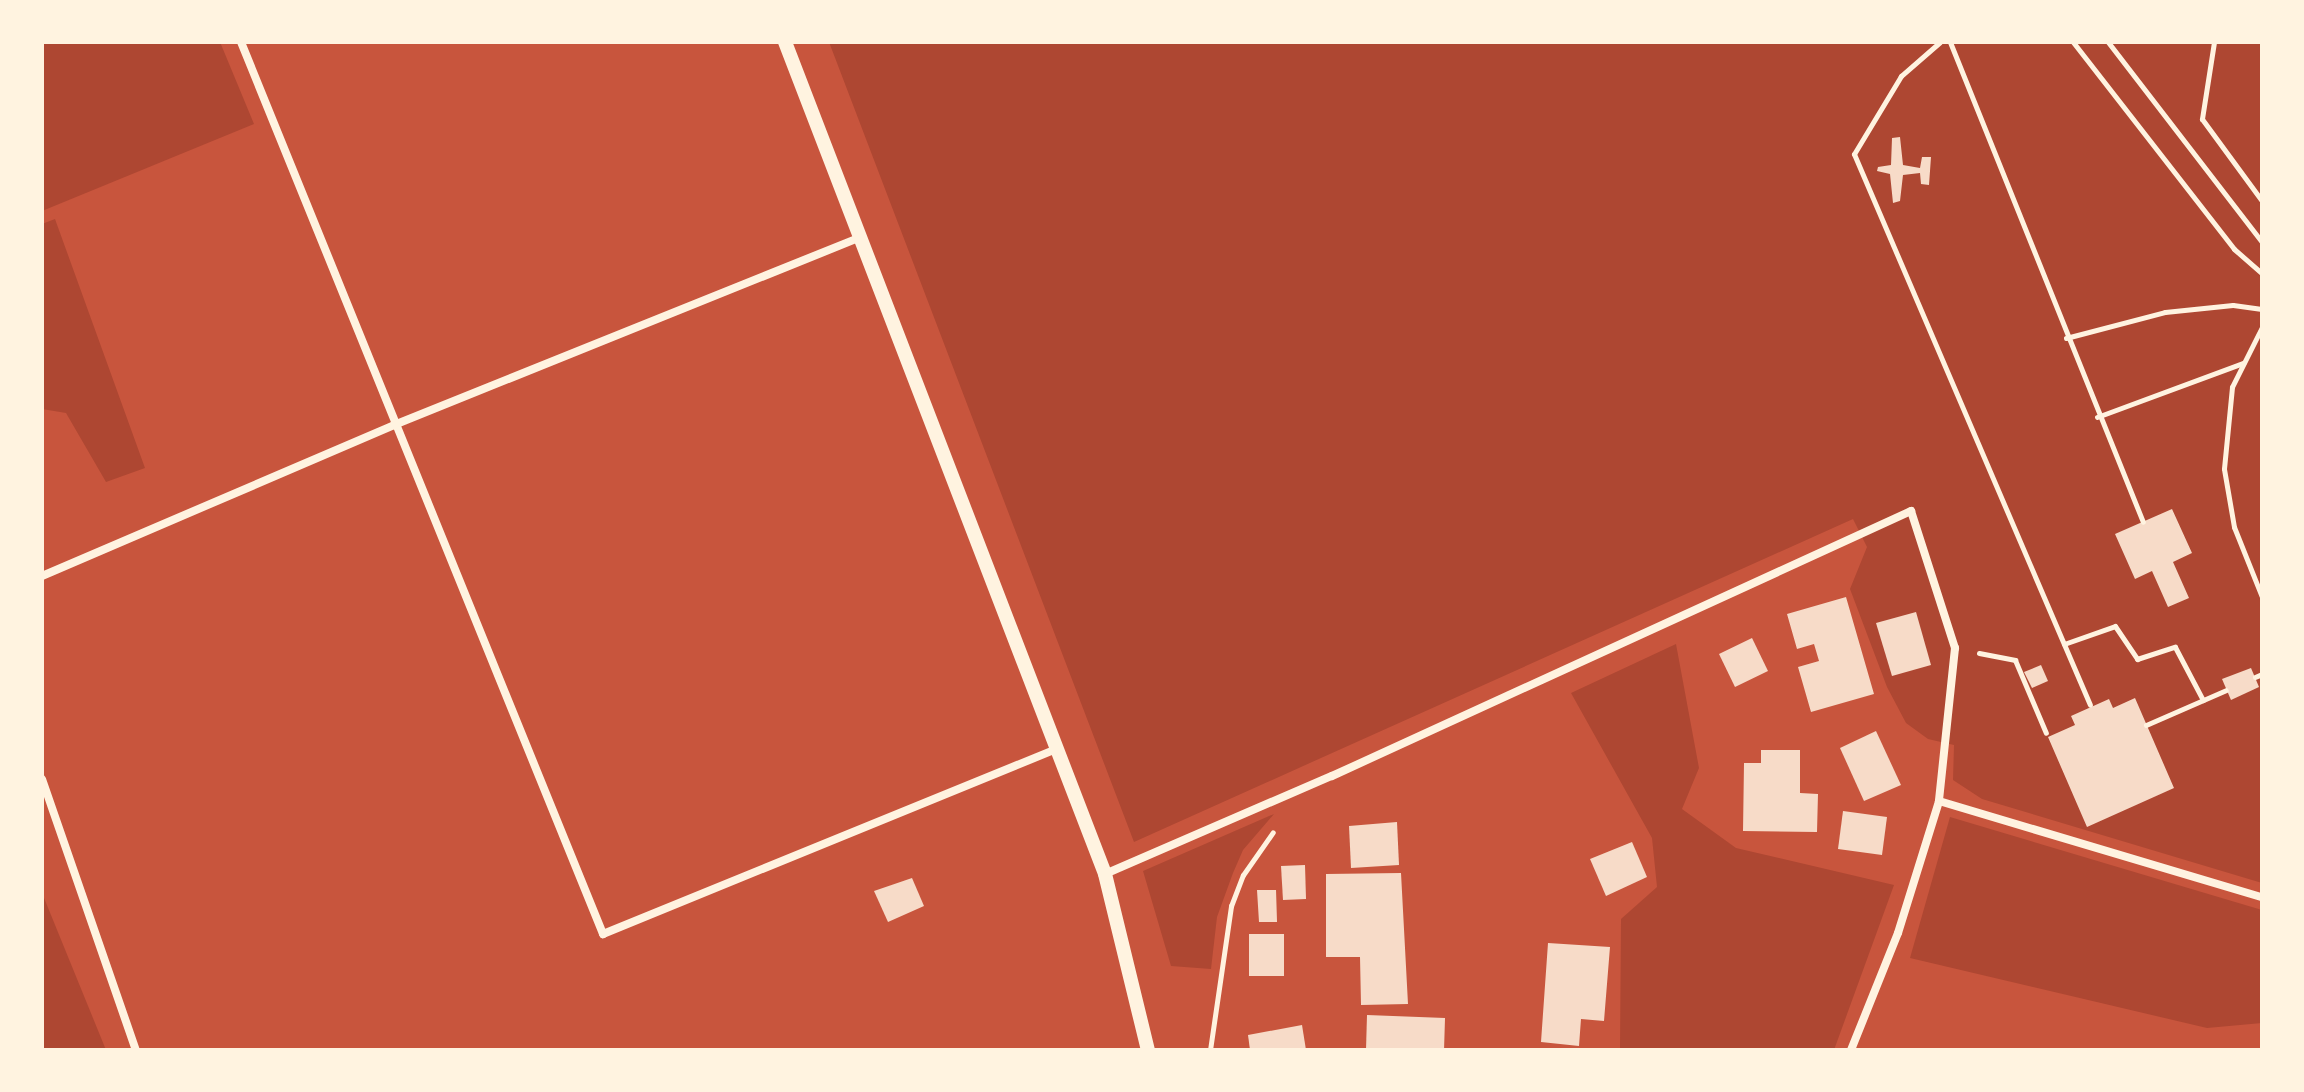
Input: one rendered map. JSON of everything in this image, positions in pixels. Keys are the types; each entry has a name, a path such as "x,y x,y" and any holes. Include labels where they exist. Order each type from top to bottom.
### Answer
{"street":[{"path":"241,42 603,934 1055,750"},
{"path":"785,42 1105,874 1148,1050"},
{"path":"42,576 394,425 861,237"},
{"path":"1105,874 1332,776 1911,511 1955,648 1939,801 1898,933 1851,1050"},
{"path":"42,779 136,1050"},
{"path":"1939,801 2262,897"}],"path":[{"path":"1940,42 1901,76 1854,154 2090,705"},
{"path":"1950,42 2097,417 2143,522"},
{"path":"2073,42 2234,249 2262,273"},
{"path":"2108,42 2262,242"},
{"path":"2214,42 2202,119 2262,201"},
{"path":"2066,338 2165,312 2233,305 2262,309"},
{"path":"2262,327 2232,387 2224,469 2234,527 2262,597"},
{"path":"2097,417 2244,363"},
{"path":"2064,644 2115,626 2137,659 2175,647 2203,700"},
{"path":"1955,648 2015,660 2046,733"},
{"path":"2146,725 2224,691"},
{"path":"1210,1050 1231,906 1263,842 1281,824"}],"shaded area":[{"path":"42,42 220,42 254,124 42,211"},
{"path":"829,42 2262,42 2262,883 1982,799 1953,780 1954,745 1928,739 1906,723 1887,687 1850,589 1867,547 1853,519 1134,842"},
{"path":"55,219 145,468 106,482 66,413 42,409 42,224"},
{"path":"1676,644 1699,768 1682,809 1736,848 1894,885 1834,1050 1620,1050 1621,919 1657,887 1652,838 1571,693"},
{"path":"1274,814 1243,850 1233,873 1217,917 1211,969 1171,966 1143,871"},
{"path":"1950,817 2262,910 2262,1023 2207,1028 1910,958"},
{"path":"42,893 106,1050 42,1050"}],"building":[{"path":"1900,137 1903,165 1920,168 1922,157 1931,157 1929,185 1921,184 1920,173 1903,175 1900,201 1893,203 1890,174 1877,171 1878,167 1891,165 1892,138"},
{"path":"2172,509 2192,553 2173,562 2189,598 2168,607 2152,571 2135,579 2115,534"},
{"path":"1846,597 1874,694 1811,712 1798,667 1819,661 1814,644 1797,649 1787,614"},
{"path":"1916,612 1931,665 1892,676 1876,623"},
{"path":"1752,638 1768,671 1735,687 1719,654"},
{"path":"2041,665 2048,681 2032,688 2024,672"},
{"path":"2251,668 2259,687 2231,700 2222,679"},
{"path":"2135,698 2174,788 2087,827 2048,737 2075,725 2071,716 2109,699 2113,708"},
{"path":"1876,731 1901,785 1864,801 1840,748"},
{"path":"1761,750 1800,750 1800,793 1818,794 1817,832 1743,831 1744,763 1761,763"},
{"path":"1843,811 1887,817 1882,855 1838,849"},
{"path":"1397,822 1399,865 1351,868 1349,826"},
{"path":"1632,842 1647,877 1606,896 1590,859"},
{"path":"1305,865 1306,899 1283,900 1281,866"},
{"path":"1401,873 1408,1004 1361,1005 1360,957 1326,957 1326,874"},
{"path":"912,878 924,906 888,922 874,891"},
{"path":"1257,890 1276,890 1277,922 1259,922"},
{"path":"1249,934 1284,934 1284,976 1249,976"},
{"path":"1548,943 1610,947 1604,1021 1581,1019 1579,1046 1541,1042"},
{"path":"1367,1015 1445,1018 1444,1050 1366,1050"},
{"path":"1302,1025 1306,1050 1250,1050 1248,1035"}]}
